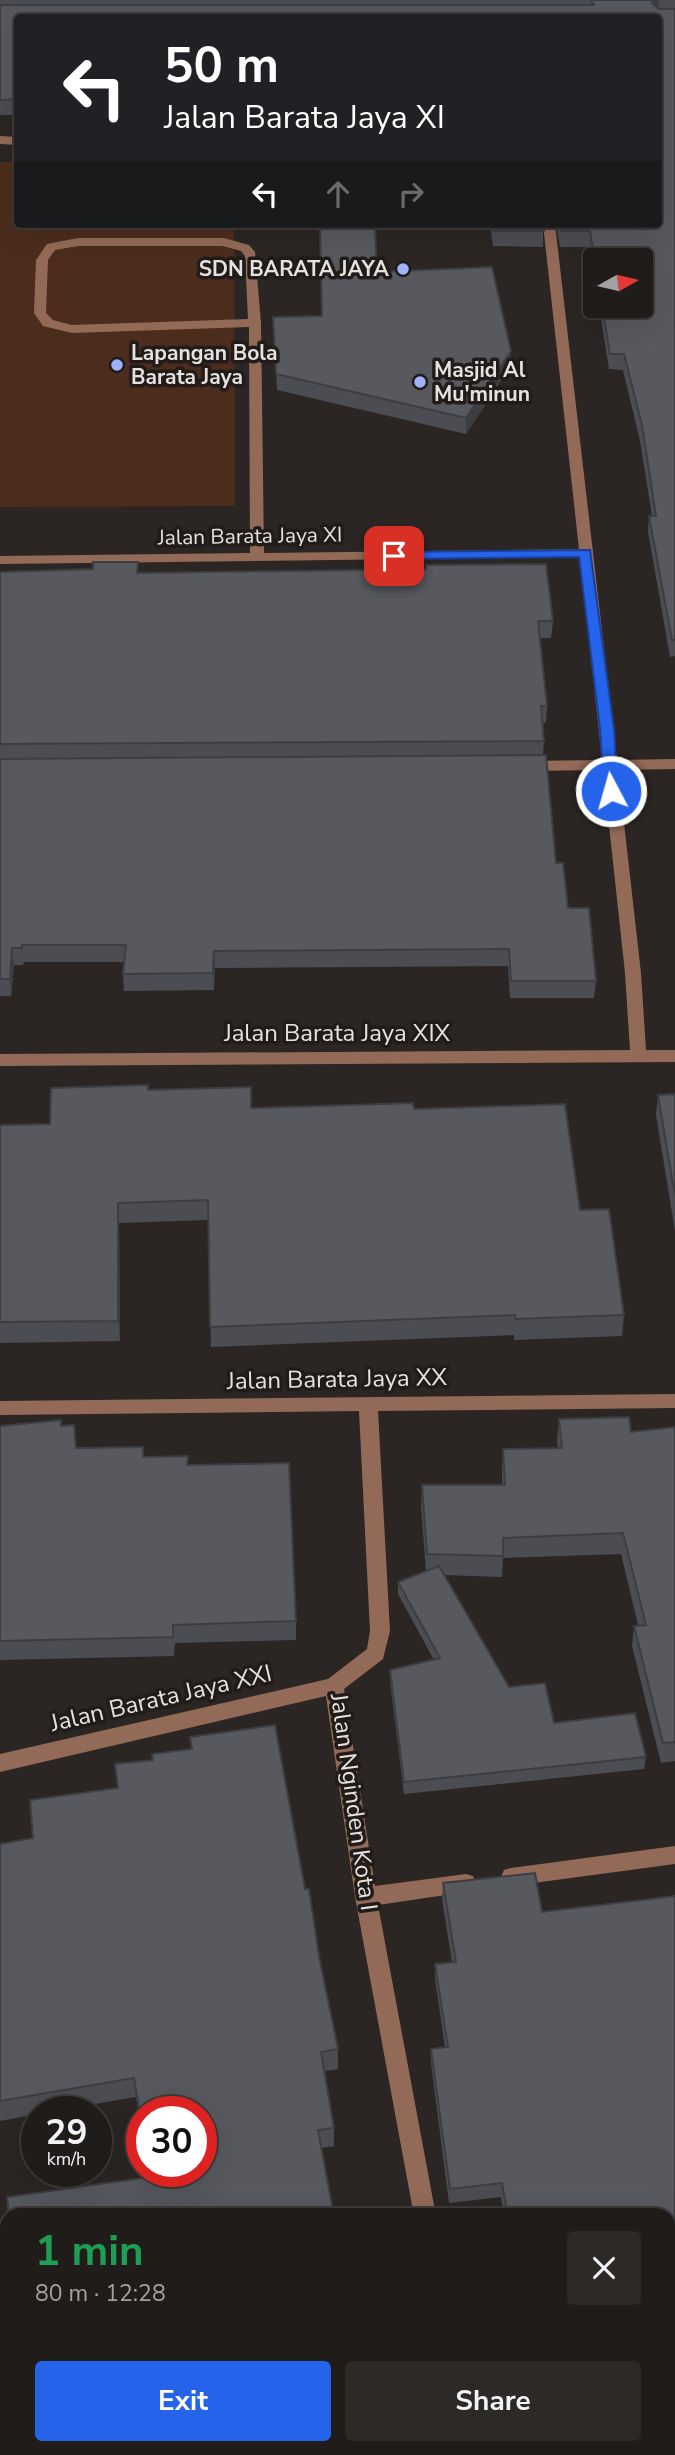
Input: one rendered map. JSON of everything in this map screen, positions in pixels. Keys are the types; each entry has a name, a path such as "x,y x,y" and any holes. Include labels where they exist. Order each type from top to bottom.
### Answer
{"street":[{"path":"549,228 607,729 608,765 636,973 638,1055"},
{"path":"255,323 72,329 48,323 40,313 42,260 51,247 78,242 224,242 245,248 251,255 255,323 257,558"},
{"name":"Jalan Barata Jaya XI","path":"0,560 585,553"},
{"path":"511,766 675,765"},
{"name":"Jalan Barata Jaya XIX","path":"0,1059 675,1056"},
{"name":"Jalan Barata Jaya XX","path":"0,1408 675,1401"},
{"name":"Jalan Nginden Kota I","path":"368,1403 380,1631 376,1653 334,1686 366,1897 424,2208"},
{"name":"Jalan Barata Jaya XXI","path":"0,1763 334,1686"},
{"path":"366,1897 675,1855"}],"shaded area":[{"name":"Lapangan Bola Barata Jaya","path":"0,162 14,162 14,228 234,228 235,506 0,507"}],"building":[{"path":"590,0 655,0 652,3 659,9 675,9 675,640 672,640 649,516 656,516 642,425 624,354 610,354 604,318 653,318 653,248 593,248 590,231 561,231 561,228 662,228 662,14 14,14 14,99 0,100 0,5 594,5"},
{"path":"320,228 375,228 377,272 492,267 511,351 466,418 276,374 273,317 322,316"},
{"path":"493,228 544,228 544,231 493,231"},
{"path":"93,562 138,562 137,573 426,569 426,565 546,564 553,621 538,621 547,706 541,706 544,741 0,744 0,572 93,569"},
{"path":"546,755 556,863 563,863 568,908 589,908 596,981 511,981 509,949 214,951 213,973 123,974 126,945 22,945 22,948 12,948 10,979 0,979 0,759"},
{"path":"148,1085 148,1090 251,1087 251,1108 413,1103 414,1109 565,1104 580,1210 609,1209 624,1315 516,1319 515,1315 210,1327 208,1200 118,1203 118,1321 0,1322 0,1125 50,1124 51,1088"},
{"path":"675,1094 675,1196 658,1095"},
{"path":"629,1417 631,1432 675,1427 675,1742 663,1743 634,1626 646,1625 623,1533 503,1538 503,1556 427,1554 422,1485 505,1485 503,1449 562,1448 559,1419"},
{"path":"61,1420 61,1426 74,1425 76,1448 143,1447 143,1457 188,1456 187,1465 289,1463 296,1621 173,1625 173,1637 0,1641 0,1426"},
{"path":"439,1566 509,1687 545,1683 554,1723 635,1713 646,1757 404,1782 390,1670 440,1658 398,1582"},
{"path":"275,1725 338,2049 321,2052 334,2128 318,2130 333,2208 8,2208 7,2197 78,2187 112,2187 112,2182 126,2180 126,2187 217,2187 217,2096 137,2096 134,2078 0,2101 0,1844 33,1838 30,1800 118,1788 115,1764 153,1760 152,1754 192,1749 190,1737"},
{"path":"535,1873 542,1912 675,1896 675,2208 507,2208 502,2183 450,2189 431,2049 448,2047 435,1964 456,1962 443,1883"}],"place":[{"name":"SDN BARATA JAYA","path":"403,269"},
{"name":"Lapangan Bola Barata Jaya","path":"117,365"},
{"name":"Masjid Al Mu'minun","path":"420,382"}],"route":[{"path":"394,556 585,553 607,729 611,791"}]}
